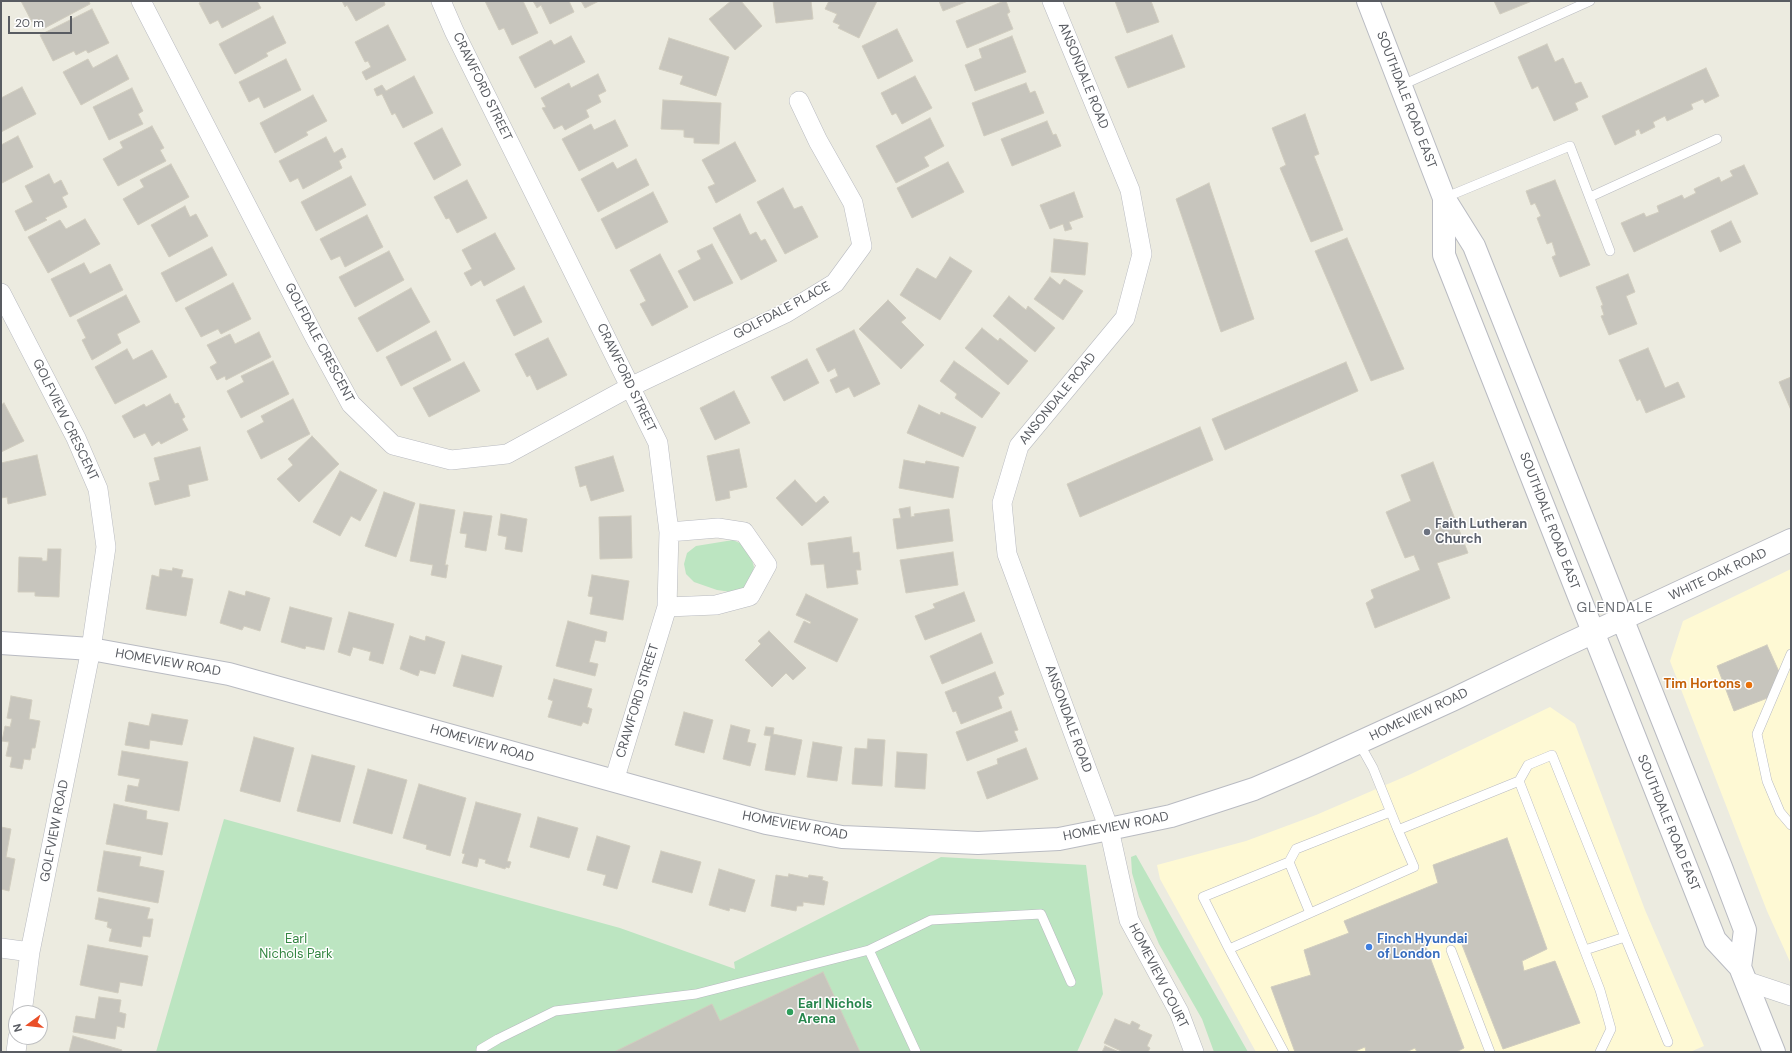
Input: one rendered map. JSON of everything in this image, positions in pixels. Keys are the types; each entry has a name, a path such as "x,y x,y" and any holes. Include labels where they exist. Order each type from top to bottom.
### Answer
{"main road":[{"name":"SOUTHDALE ROAD EAST","path":"1368,1 1444,198 1474,246 1623,618 1745,930 1743,974"},
{"name":"SOUTHDALE ROAD EAST","path":"1444,198 1444,255 1715,940 1743,974 1774,1052"},
{"name":"WHITE OAK ROAD","path":"1593,632 1791,540"},
{"name":"HOMEVIEW ROAD","path":"1,643 92,649 229,674 766,823 842,837 978,843 1059,838 1109,829 1171,816 1254,789 1359,743 1593,632"}],"street":[{"name":"GOLFDALE CRESCENT","path":"142,1 314,336 351,404 393,445 451,460 507,454 630,387"},
{"name":"CRAWFORD STREET","path":"441,1 461,45 658,443 669,532 667,607 614,781"},
{"name":"ANSONDALE ROAD","path":"1052,1 1130,190 1142,254 1125,318 1019,446 1002,503 1007,554 1109,829"},
{"name":"GOLFDALE PLACE","path":"630,387 786,313 835,283 862,246 853,203 818,140 799,101"},
{"name":"GOLFVIEW CRESCENT","path":"1,293 76,438 98,489 106,547 92,649"},
{"path":"667,607 716,605 750,596 767,565 744,532 718,528 669,532"},
{"name":"GOLFVIEW ROAD","path":"23,1005 30,952 92,649"},
{"name":"HOMEVIEW COURT","path":"1109,829 1129,920 1179,1012 1194,1052"},
{"path":"1,948 30,952"},
{"path":"1743,974 1791,996"}],"lane":[{"path":"1400,86 1590,1"},
{"path":"1590,197 1717,139"},
{"path":"1444,198 1570,146 1610,251"},
{"path":"1791,654 1757,734 1767,781 1780,812 1791,826"},
{"path":"1228,949 1414,867 1373,768 1359,743"},
{"path":"1398,830 1519,781 1528,765 1552,755 1668,1042"},
{"path":"1519,781 1600,990 1611,1029 1600,1052"},
{"path":"1284,1052 1228,949 1204,897 1289,862 1296,849 1390,812"},
{"path":"1289,862 1310,913"},
{"path":"481,1052 481,1049 498,1038 555,1011 696,994 869,950 931,920 1041,914 1071,982"},
{"path":"1585,950 1625,936"},
{"path":"869,950 916,1052"},
{"path":"1451,950 1490,1052"}],"shaded area":[{"path":"1791,569 1791,964 1767,911 1670,661 1683,621"},
{"path":"1550,707 1575,724 1645,910 1704,1046 1690,1052 1256,1052 1160,879 1157,865 1246,841 1316,815 1411,774"}],"green space":[{"path":"733,540 744,545 750,553 754,567 750,580 743,589 731,592 717,590 694,582 686,574 684,564 687,553 696,546"},
{"name":"Earl Nichols Park","path":"224,819 620,928 735,969 734,962 941,857 1086,865 1103,994 1077,1052 156,1052"},
{"path":"1136,855 1248,1052 1214,1052 1202,1019 1159,944 1139,897 1132,873 1131,857"}],"building":[{"path":"21,1 89,1 90,4 43,29 38,19 32,22"},
{"path":"204,1 257,1 261,8 222,28 218,20 210,24 199,3"},
{"path":"342,1 384,1 385,5 356,21 347,5 345,7"},
{"path":"485,1 523,1 538,33 512,45 504,28 499,30"},
{"path":"533,1 569,1 574,12 550,24 541,5 537,8"},
{"path":"581,1 599,1 585,8"},
{"path":"731,1 741,1 762,26 735,50 709,19"},
{"path":"773,1 811,1 813,19 776,23"},
{"path":"829,1 877,1 859,38 838,28 840,25 833,22 837,14 825,9"},
{"path":"939,1 968,1 943,11"},
{"path":"1006,1 1010,12 1007,14 1013,29 967,48 956,21"},
{"path":"1115,1 1151,1 1159,22 1127,33"},
{"path":"1494,1 1532,1 1500,14"},
{"path":"92,9 109,43 88,53 86,50 76,55 74,51 53,61 40,35"},
{"path":"273,16 286,43 266,53 268,56 235,74 219,44"},
{"path":"388,25 406,60 366,80 362,72 371,67 368,61 365,62 355,42"},
{"path":"897,29 913,61 878,79 862,46"},
{"path":"1172,35 1185,67 1128,88 1115,57"},
{"path":"571,36 585,62 535,88 519,57 551,40 554,45"},
{"path":"1012,36 1026,72 975,91 965,65 982,58 979,49"},
{"path":"669,38 729,57 716,96 680,84 683,76 659,69"},
{"path":"1547,44 1555,62 1563,58 1575,84 1581,82 1588,97 1575,103 1578,110 1554,121 1538,86 1532,89 1518,57"},
{"path":"117,55 129,79 81,105 63,72 88,59 93,68"},
{"path":"286,59 301,90 264,108 259,97 249,102 239,82"},
{"path":"1706,68 1719,96 1705,103 1703,99 1691,104 1693,109 1667,121 1665,116 1653,122 1655,127 1641,134 1639,129 1635,131 1636,135 1615,145 1602,116"},
{"path":"598,74 606,91 598,95 601,102 586,110 589,117 565,130 562,125 554,129 542,108 546,107 541,98 569,83 571,88"},
{"path":"414,76 433,113 403,128 395,113 392,115 382,94 377,96 374,89 382,85 386,91"},
{"path":"915,76 932,108 902,124 896,113 892,115 881,93"},
{"path":"1026,83 1030,93 1035,91 1044,113 984,136 972,103"},
{"path":"22,87 36,114 1,132 1,98"},
{"path":"132,88 143,111 138,114 143,124 109,140 93,107"},
{"path":"313,95 327,121 306,132 308,135 275,153 260,123"},
{"path":"663,100 721,103 719,144 694,143 694,138 684,137 684,130 661,129"},
{"path":"1305,114 1319,154 1314,156 1343,230 1311,242 1280,168 1286,165 1272,128"},
{"path":"930,118 944,146 924,157 929,166 896,183 876,146"},
{"path":"615,120 628,146 579,171 562,139 591,124 594,130"},
{"path":"1047,121 1053,135 1056,134 1061,146 1012,166 1001,139"},
{"path":"152,126 164,148 160,150 166,161 118,186 103,159 123,148 120,142"},
{"path":"442,128 461,165 434,180 414,143"},
{"path":"18,136 33,167 2,183 1,145"},
{"path":"326,137 334,153 342,148 346,157 339,161 342,168 303,189 298,178 290,182 279,161"},
{"path":"735,142 756,181 716,203 708,187 715,184 702,160"},
{"path":"636,159 649,185 598,212 581,179 613,162 617,169"},
{"path":"948,162 964,192 912,218 897,188"},
{"path":"171,164 189,197 138,225 123,199 144,187 140,180"},
{"path":"1744,165 1758,194 1634,252 1621,223 1644,213 1646,217 1659,212 1657,206 1682,195 1684,199 1696,193 1694,189 1719,177 1721,182 1733,176 1730,171"},
{"path":"49,174 54,184 61,180 68,194 62,197 67,207 45,218 47,220 25,231 15,211 33,202 25,186"},
{"path":"351,176 366,205 316,231 301,202"},
{"path":"467,180 487,218 457,233 449,218 446,219 434,197"},
{"path":"1555,180 1590,265 1560,277 1552,257 1556,255 1552,242 1547,244 1537,218 1541,216 1535,203 1531,205 1526,191"},
{"path":"1209,183 1254,319 1221,332 1176,199"},
{"path":"783,188 794,209 802,206 818,237 785,254 757,202"},
{"path":"653,192 668,222 616,249 601,219"},
{"path":"1074,192 1083,217 1069,222 1072,229 1065,231 1063,224 1050,229 1040,205"},
{"path":"185,206 190,217 196,214 208,236 169,257 151,225"},
{"path":"740,214 750,235 756,232 761,241 765,239 777,261 741,280 713,228"},
{"path":"367,215 383,247 345,267 340,256 331,260 320,239"},
{"path":"85,219 100,244 48,273 28,237 60,220 66,229"},
{"path":"1731,221 1741,242 1720,252 1711,231"},
{"path":"495,233 515,269 484,286 481,280 471,286 464,273 472,269 462,250"},
{"path":"1347,238 1404,369 1371,381 1315,251"},
{"path":"1054,239 1088,243 1085,275 1051,272"},
{"path":"712,244 733,283 694,301 678,271 701,259 697,251"},
{"path":"212,247 227,275 176,302 161,273"},
{"path":"389,251 404,280 355,307 339,277"},
{"path":"660,254 688,307 652,326 640,304 646,301 630,270"},
{"path":"950,257 972,271 940,320 900,295 917,268 936,279"},
{"path":"84,263 90,274 110,264 123,290 70,317 51,279"},
{"path":"1628,274 1635,292 1626,296 1637,324 1609,335 1601,316 1604,315 1601,306 1603,305 1596,287"},
{"path":"1050,277 1060,285 1064,279 1083,291 1063,320 1034,299"},
{"path":"233,283 251,319 221,334 218,329 201,337 185,308"},
{"path":"524,286 542,322 514,336 496,300"},
{"path":"411,288 430,322 377,352 358,318"},
{"path":"126,295 140,322 117,334 121,343 92,360 82,340 86,338 77,320"},
{"path":"1009,296 1026,310 1028,306 1055,328 1035,352 993,316"},
{"path":"888,300 906,318 901,322 924,345 901,369 859,329"},
{"path":"982,328 998,341 1000,338 1028,361 1008,385 965,348"},
{"path":"854,330 880,384 854,397 849,387 836,393 830,380 838,376 835,368 828,372 816,349"},
{"path":"436,331 451,360 401,386 386,357"},
{"path":"259,332 271,357 226,380 225,376 217,380 210,367 217,363 207,345 230,334 235,344"},
{"path":"548,338 567,375 537,390 530,375 527,377 515,354"},
{"path":"1648,348 1665,388 1678,382 1685,397 1646,413 1640,399 1637,401 1619,360"},
{"path":"127,349 133,360 152,350 167,377 115,404 95,367"},
{"path":"807,359 819,383 784,401 771,377"},
{"path":"273,361 289,394 241,418 227,391 244,382 241,376"},
{"path":"954,361 1000,393 982,418 955,398 957,394 940,381"},
{"path":"464,362 480,391 429,417 413,388"},
{"path":"1346,362 1358,391 1225,450 1212,419"},
{"path":"1791,377 1791,410 1779,382"},
{"path":"734,391 750,423 715,440 700,408"},
{"path":"170,394 175,404 178,403 185,417 182,419 188,430 161,444 159,441 152,446 145,433 134,438 122,416 144,404 146,407"},
{"path":"293,399 310,434 261,459 247,431 264,422 261,416"},
{"path":"4,403 24,441 1,452 1,405"},
{"path":"919,405 940,415 941,412 976,427 963,457 907,433"},
{"path":"1200,427 1213,460 1080,517 1067,484"},
{"path":"312,436 339,464 299,502 277,479 293,465 288,459"},
{"path":"200,447 208,480 188,485 190,496 155,505 149,483 160,480 154,458"},
{"path":"739,449 747,487 729,491 730,498 716,501 707,456"},
{"path":"37,455 46,495 8,504 7,497 1,498 1,463"},
{"path":"613,456 624,491 591,501 586,485 580,487 575,467"},
{"path":"904,460 925,464 926,461 959,467 953,498 899,488"},
{"name":"Faith Lutheran Church","path":"1433,462 1468,553 1437,563 1450,598 1375,628 1366,603 1374,598 1371,590 1420,570 1414,555 1405,558 1386,512 1411,501 1401,475"},
{"path":"340,471 377,490 360,521 351,516 340,536 313,522"},
{"path":"795,480 816,503 824,496 829,502 802,526 776,498"},
{"path":"384,492 415,503 396,557 365,546"},
{"path":"420,504 455,510 445,565 448,565 446,578 431,575 433,565 410,561"},
{"path":"910,507 911,517 915,516 914,514 949,509 953,541 897,549 893,519 901,518 899,509"},
{"path":"464,512 492,516 486,551 465,547 467,534 460,533"},
{"path":"501,514 527,519 522,552 505,549 507,537 498,535"},
{"path":"631,516 632,558 600,559 599,517"},
{"path":"851,537 853,553 859,552 861,570 856,570 858,584 827,588 824,564 811,565 808,543"},
{"path":"48,549 61,549 59,597 35,596 35,592 18,592 19,557 42,558 42,561 47,561"},
{"path":"953,552 958,585 906,593 900,560"},
{"path":"173,568 183,570 181,577 193,579 186,616 146,609 152,575 159,577 160,569 172,571"},
{"path":"592,575 629,581 623,620 590,614 593,597 588,596"},
{"path":"229,591 245,596 246,591 270,598 260,631 244,626 242,630 220,623"},
{"path":"964,592 975,621 925,640 915,616 935,608 933,604"},
{"path":"806,594 858,619 837,662 794,642 804,621 810,624 811,622 796,615"},
{"path":"290,607 332,618 324,650 306,646 305,649 281,642"},
{"path":"349,612 394,624 383,664 369,660 371,652 353,647 350,656 338,652"},
{"path":"568,621 607,632 605,642 595,640 589,662 598,664 595,676 556,666"},
{"path":"769,631 806,668 793,680 786,673 772,687 745,660 761,644 758,641"},
{"path":"981,633 993,663 942,684 930,656"},
{"path":"410,636 425,641 426,636 445,642 435,674 420,670 418,676 400,669"},
{"name":"Tim Hortons","path":"1767,645 1780,674 1770,697 1734,711 1717,666"},
{"path":"462,655 502,666 493,697 453,686"},
{"path":"995,672 1004,694 998,697 1002,708 961,724 956,711 953,712 945,692"},
{"path":"554,679 592,689 587,707 592,709 588,724 583,722 581,726 548,717 553,701 548,699"},
{"path":"11,696 32,700 29,719 40,721 35,748 32,748 30,760 24,759 22,769 10,767 12,757 6,756 9,742 2,741 5,726 10,727 12,719 7,718"},
{"path":"1011,711 1018,730 1014,731 1018,741 967,761 956,732"},
{"path":"684,712 713,720 704,753 675,745"},
{"path":"152,714 188,720 182,745 150,740 149,749 125,745 129,722 149,726"},
{"path":"731,725 750,730 747,742 756,744 750,766 723,759"},
{"path":"766,727 774,728 773,734 802,740 795,775 765,770 771,736 764,735"},
{"path":"254,737 294,748 280,802 240,791"},
{"path":"868,739 885,740 882,786 852,784 855,748 867,749"},
{"path":"813,742 842,747 837,781 807,777"},
{"path":"1026,748 1038,779 987,799 977,772 998,764 997,759"},
{"path":"122,751 188,762 179,811 125,801 128,785 138,787 140,779 118,775"},
{"path":"897,752 927,754 925,789 895,787"},
{"path":"312,755 355,766 340,822 297,811"},
{"path":"368,769 407,780 392,834 353,823"},
{"path":"419,784 466,798 450,856 426,849 427,845 403,838"},
{"path":"476,802 521,814 507,861 511,862 509,868 506,867 505,869 485,863 486,860 479,858 477,867 462,863 465,854 462,853"},
{"path":"114,804 147,811 146,819 168,823 162,855 106,844"},
{"path":"538,817 578,828 569,858 530,847"},
{"path":"1,827 11,829 6,857 15,859 9,891 1,889"},
{"path":"597,836 630,846 617,889 603,885 606,875 587,870"},
{"name":"Finch Hyundai of London","path":"1507,838 1547,949 1522,961 1524,971 1555,961 1580,1023 1503,1049 1457,932 1425,944 1464,1048 1456,1052 1417,1052 1415,1048 1406,1052 1366,1052 1365,1047 1353,1052 1295,1052 1271,987 1311,975 1304,950 1349,933 1344,921 1438,883 1433,865"},
{"path":"104,851 141,857 139,866 164,871 158,903 97,891"},
{"path":"661,851 701,862 692,893 652,882"},
{"path":"719,869 755,880 745,912 730,908 729,911 709,905"},
{"path":"789,874 808,878 809,875 823,877 822,880 828,882 824,905 803,902 803,906 797,906 796,911 771,906 776,875 788,877"},
{"path":"99,898 150,908 147,919 153,919 150,937 143,936 141,947 109,941 112,929 107,927 108,922 95,919"},
{"path":"88,945 148,956 142,986 120,982 118,993 80,985"},
{"name":"Earl Nichols Arena","path":"823,972 860,1052 614,1052 712,1004 720,1021"},
{"path":"99,997 121,1000 119,1012 126,1014 124,1028 117,1026 115,1039 73,1032 76,1016 95,1019"},
{"path":"1115,1019 1130,1025 1132,1021 1140,1025 1138,1029 1152,1035 1147,1046 1150,1048 1148,1052 1123,1052 1104,1043"},
{"path":"73,1036 122,1050 121,1052 69,1052"},
{"path":"1105,1046 1119,1052 1102,1052"}],"place":[{"name":"Faith Lutheran Church","path":"1427,532"},
{"name":"Tim Hortons","path":"1749,685"},
{"name":"Finch Hyundai of London","path":"1369,947"},
{"name":"Earl Nichols Arena","path":"790,1012"}],"district":[{"name":"GLENDALE","path":"1615,608"}]}
